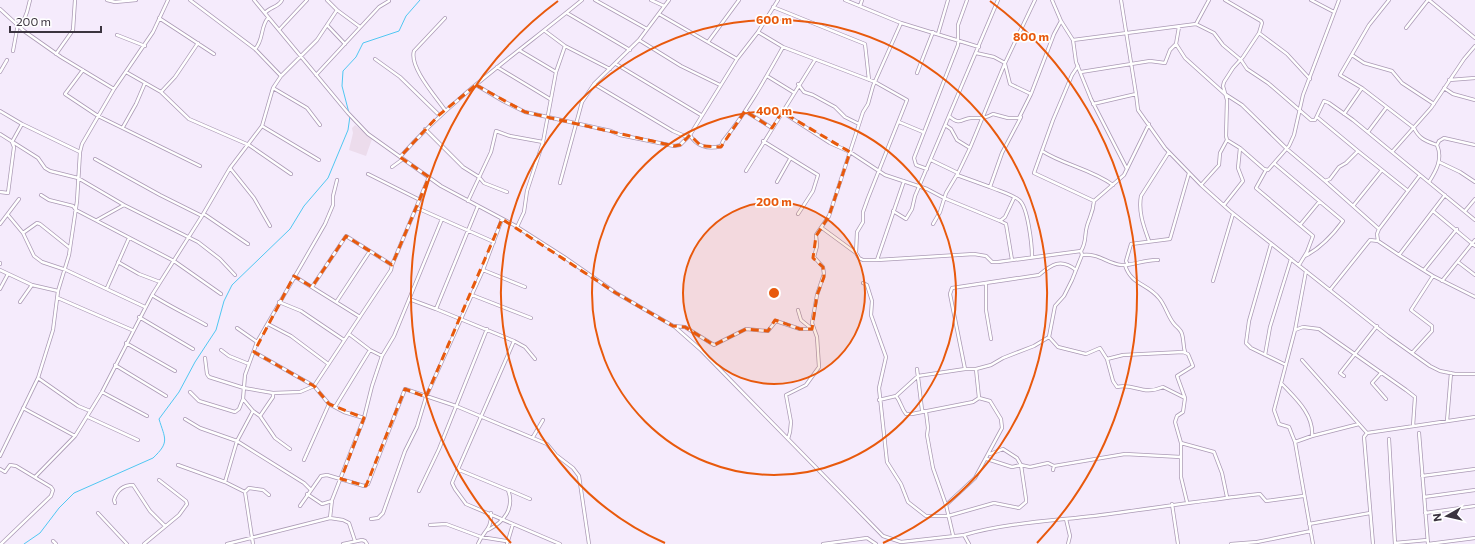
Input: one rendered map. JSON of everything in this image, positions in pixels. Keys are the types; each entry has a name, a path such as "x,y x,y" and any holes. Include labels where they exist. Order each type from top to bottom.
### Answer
{"street":[{"path":"13,50 19,25 27,12 30,0"},
{"path":"56,54 73,30 75,0"},
{"path":"107,0 115,2 136,0"},
{"path":"0,456 38,378 53,330 58,292 66,270 76,210 80,152 86,137 114,89 145,46 168,0"},
{"path":"190,0 255,49 281,76"},
{"path":"254,0 348,113 368,134 429,177 468,201 517,227 564,256 616,293 673,326 701,350 883,536 901,542 923,540 953,535 964,535 991,528 1227,497 1260,494 1266,501 1303,496"},
{"path":"265,13 269,8 277,6 282,0"},
{"path":"279,30 307,0"},
{"path":"327,0 337,10 360,27"},
{"path":"392,167 402,158 425,129 439,115 582,0"},
{"path":"595,0 647,29"},
{"path":"651,0 664,6"},
{"path":"560,183 575,123 582,102 594,84 639,40 669,0"},
{"path":"708,42 739,0"},
{"path":"476,85 525,112 674,146 680,145 688,136 737,59 758,32 778,0"},
{"path":"845,0 901,23 979,46"},
{"path":"860,6 862,0"},
{"path":"938,34 948,0"},
{"path":"927,169 916,165 914,162 923,132 958,41 958,25 967,0"},
{"path":"893,211 906,219 998,0"},
{"path":"933,224 940,212 944,198 958,174 970,148 1005,63 1035,0"},
{"path":"1052,0 1061,21 1073,40 1078,66 1094,104 1128,169"},
{"path":"1121,0 1132,63 1138,110 1169,152 1201,185 1233,214 1388,336 1430,366 1451,373 1475,374"},
{"path":"1196,24 1209,0"},
{"path":"1201,185 1219,165 1220,153 1227,140 1227,100 1223,86 1224,82 1233,68 1241,60 1258,33 1262,23 1225,0"},
{"path":"1311,0 1334,12"},
{"path":"1299,265 1305,256 1313,236 1256,188 1266,170 1275,164 1287,148 1294,135 1303,95 1311,79 1339,0"},
{"path":"1389,0 1370,25 1340,75 1362,88 1386,108 1414,128 1423,140 1437,145 1440,151 1439,162 1436,172 1429,182"},
{"path":"1406,28 1428,0 1475,38"},
{"path":"316,75 379,7 388,1"},
{"path":"773,7 865,44 869,80"},
{"path":"0,9 24,31 56,54 114,89"},
{"path":"35,477 75,436 88,417 145,306 203,215 230,168 249,146 262,126 273,88 281,76 327,25 337,10"},
{"path":"567,12 630,50"},
{"path":"660,14 737,59"},
{"path":"159,18 214,54"},
{"path":"255,49 259,45 262,24 268,18"},
{"path":"445,18 414,51 412,57 416,69 445,110"},
{"path":"990,187 1002,153 1031,94 1054,34 1061,21"},
{"path":"812,329 817,295 824,277 823,267 814,257 817,246 816,235 829,216 863,112 868,104 875,82 901,23"},
{"path":"1073,40 1196,24 1214,33 1223,45 1241,60 1247,69 1268,83 1299,112 1311,120 1315,120 1324,101 1368,132 1475,220"},
{"path":"327,25 345,44"},
{"path":"1080,72 1150,61 1166,63 1170,50 1176,44 1179,27"},
{"path":"545,31 565,46 610,69"},
{"path":"758,32 782,46 814,60 875,82 907,100 863,212 863,222 857,232 856,253"},
{"path":"917,72 933,32"},
{"path":"1258,33 1287,54 1311,79"},
{"path":"117,35 145,46"},
{"path":"639,40 681,66 720,85"},
{"path":"161,92 175,76 198,43"},
{"path":"1176,44 1185,58 1225,94 1242,105 1287,148 1379,229"},
{"path":"517,227 524,212 527,192 543,142 546,117 556,72 565,46"},
{"path":"594,84 673,131 688,136 696,144 701,146 721,146 723,140 745,111 767,76 782,46"},
{"path":"1392,152 1434,104 1449,80 1474,48"},
{"path":"519,50 556,72"},
{"path":"976,53 994,56 1005,63 1010,84 1031,94"},
{"path":"1352,55 1364,63 1392,71 1402,84 1434,104"},
{"path":"375,59 400,77 439,115"},
{"path":"0,72 7,60"},
{"path":"746,171 814,60"},
{"path":"616,64 701,115"},
{"path":"1078,66 1072,75 1042,151 1035,175 1094,201"},
{"path":"497,67 550,99"},
{"path":"83,70 65,94 98,116 200,166"},
{"path":"126,72 161,92 189,119 249,146 291,174"},
{"path":"767,76 793,92"},
{"path":"1449,80 1475,78"},
{"path":"123,127 136,104 145,83"},
{"path":"798,84 804,92 813,95 835,107 846,117 859,124"},
{"path":"273,88 307,108 320,125"},
{"path":"1344,114 1362,88"},
{"path":"1444,88 1453,94 1475,100"},
{"path":"1094,104 1136,94"},
{"path":"1368,132 1386,108"},
{"path":"0,111 22,124 80,152"},
{"path":"745,111 772,128"},
{"path":"782,112 830,143 850,152 890,177 920,186 944,198 1000,220 1006,224 1012,260"},
{"path":"949,116 955,121 965,121 972,118 982,119 993,114 1008,118 1019,118 1021,116"},
{"path":"1317,117 1407,190"},
{"path":"899,122 923,132"},
{"path":"0,192 8,193 14,147 12,142 22,124"},
{"path":"880,400 896,396 918,376 991,366 1003,358 1034,346 1049,337 1055,306 1064,296 1082,255 1081,251 1086,243 1087,225 1094,212 1094,201 1124,175 1149,124"},
{"path":"945,125 951,129 957,140 970,148"},
{"path":"262,126 319,160"},
{"path":"425,129 463,167 479,177 484,183 507,192"},
{"path":"468,201 491,152 496,131 510,136 543,142"},
{"path":"0,134 38,158 45,168 50,171 78,178 124,205 188,237 220,259 235,275"},
{"path":"1437,145 1439,141 1444,138 1475,145"},
{"path":"1227,140 1240,148 1266,170"},
{"path":"763,142 790,160 818,175 814,190 798,214"},
{"path":"1224,205 1243,181 1238,168 1240,148"},
{"path":"1042,151 1058,159 1097,174 1113,185"},
{"path":"1325,180 1330,179 1339,167 1346,163 1358,151"},
{"path":"1150,242 1144,227 1139,204 1141,196 1169,152"},
{"path":"95,159 160,195 203,215 248,244"},
{"path":"776,182 790,160"},
{"path":"930,160 958,174 1020,200 1026,210 1032,239 1032,257"},
{"path":"1439,162 1447,164 1475,182"},
{"path":"1275,164 1343,221 1335,232 1316,250 1305,256"},
{"path":"230,168 254,198 270,226"},
{"path":"1353,206 1382,170"},
{"path":"1187,502 1181,477 1181,443 1175,422 1177,416 1183,412 1185,398 1177,376 1193,366 1182,344 1182,334 1159,298 1148,287 1134,281 1128,274 1126,261 1131,244 1170,239 1189,173"},
{"path":"368,174 420,200"},
{"path":"1378,241 1377,234 1379,229 1407,190 1420,175"},
{"path":"205,358 208,376 244,388 272,393 300,392 314,386 327,363 349,334 391,270 429,177"},
{"path":"190,392 199,401 235,412 239,409 243,399 245,375 257,342 325,224 333,205 332,196 337,180"},
{"path":"877,260 904,181"},
{"path":"41,195 49,200 73,206 76,210 174,261 221,294"},
{"path":"1399,255 1445,195"},
{"path":"1000,220 1005,217 1014,198"},
{"path":"0,224 19,199"},
{"path":"1464,212 1475,199"},
{"path":"1300,225 1319,202"},
{"path":"97,221 124,205"},
{"path":"436,309 478,206"},
{"path":"417,208 494,242"},
{"path":"1433,210 1474,244"},
{"path":"1213,281 1233,214"},
{"path":"8,215 23,233 34,256 42,262 66,270 145,306"},
{"path":"330,518 332,501 364,418 372,386 382,356 394,336 442,219"},
{"path":"371,518 378,518 383,513 404,450 416,427 426,397 483,270 502,219"},
{"path":"23,233 37,223 70,248"},
{"path":"822,228 856,253 859,258 863,260 979,254 986,256 992,262 1081,251"},
{"path":"1424,270 1457,229"},
{"path":"312,287 346,236 392,265"},
{"path":"107,288 129,238"},
{"path":"1330,290 1370,240 1378,241 1442,281 1475,297"},
{"path":"1442,281 1474,244 1475,240"},
{"path":"1271,244 1246,334 1246,343 1251,348 1264,355 1286,364"},
{"path":"337,301 370,251"},
{"path":"1082,255 1092,254 1119,265 1127,265 1148,260 1158,260"},
{"path":"1264,355 1270,327 1291,259"},
{"path":"118,262 139,274 160,282"},
{"path":"1458,262 1475,275"},
{"path":"965,369 950,294 952,288 1039,275 1050,266 1059,263 1068,264 1076,270"},
{"path":"0,270 32,285 58,292"},
{"path":"483,270 525,287"},
{"path":"1306,271 1295,330 1274,410 1279,424 1289,427 1295,442 1303,496 1313,544"},
{"path":"0,289 8,274"},
{"path":"294,276 337,301 360,317"},
{"path":"1412,353 1432,330 1432,326 1429,322 1411,310 1434,276"},
{"path":"864,283 867,285 872,301 871,314 886,358 879,388 888,462 901,484 908,502 926,516 948,516 972,510 987,504 1001,504 1019,508 1023,506 1026,502 1021,465 1018,458 1006,449 990,454"},
{"path":"986,283 986,310 991,338"},
{"path":"20,302 32,285"},
{"path":"152,295 168,306 185,313 206,325"},
{"path":"472,295 531,318"},
{"path":"57,298 132,330"},
{"path":"409,299 514,341 525,347 535,359"},
{"path":"279,302 301,311 344,340"},
{"path":"788,439 791,418 786,395 806,385 819,367 816,337 812,329 801,320 798,310"},
{"path":"139,317 193,349"},
{"path":"673,326 685,327 714,345 746,329 752,328 762,332 768,331 776,321 800,329 812,329"},
{"path":"268,324 291,336 327,363"},
{"path":"1344,376 1340,373 1377,326"},
{"path":"1295,330 1303,327 1319,330 1356,354 1415,397 1413,426"},
{"path":"237,328 257,342"},
{"path":"419,491 456,406 487,329"},
{"path":"349,334 370,350 382,356"},
{"path":"1049,337 1056,346 1086,354 1100,348 1107,359 1113,381 1117,387 1124,386 1142,391 1155,390 1163,387 1185,398"},
{"path":"514,341 452,483 466,504 491,513 560,544"},
{"path":"126,343 175,371"},
{"path":"221,350 229,356 249,364"},
{"path":"335,407 370,350"},
{"path":"254,352 314,386 330,404 335,407 364,418"},
{"path":"1107,359 1123,355 1185,352"},
{"path":"1302,360 1367,433"},
{"path":"115,365 166,396"},
{"path":"917,369 922,410 926,412 928,428 927,435 933,468 946,505 953,535"},
{"path":"976,369 979,398"},
{"path":"1381,373 1372,383 1386,399"},
{"path":"1447,421 1451,373"},
{"path":"38,378 78,406 90,411"},
{"path":"1281,383 1310,416 1313,429 1312,436"},
{"path":"300,506 310,489 321,476 327,475 366,486 405,389 456,406 480,418 517,433 533,437 550,447 579,476 589,544"},
{"path":"102,392 147,416"},
{"path":"260,416 273,397 272,393"},
{"path":"896,396 901,401 903,410 906,414 926,412 973,402 979,398"},
{"path":"946,505 975,478 990,454 1002,428 1002,422 990,402 979,398"},
{"path":"243,399 253,411 260,416 275,438 290,449"},
{"path":"304,460 330,404"},
{"path":"23,408 75,436"},
{"path":"225,482 237,440 253,411"},
{"path":"88,417 138,440"},
{"path":"1367,433 1475,417"},
{"path":"185,419 200,428 237,440 304,483 310,489"},
{"path":"533,437 543,420"},
{"path":"1295,442 1359,424"},
{"path":"1367,433 1364,437 1372,544"},
{"path":"1419,433 1428,544 1475,538"},
{"path":"1388,438 1395,544 1427,540"},
{"path":"1181,443 1214,452 1222,473 1227,497"},
{"path":"987,459 1012,467 1021,465 1030,467 1048,463 1054,466 1125,454 1181,457"},
{"path":"0,469 5,472 10,464 16,466 51,487 53,493 1,544"},
{"path":"178,465 225,482 245,492"},
{"path":"1053,470 1054,466"},
{"path":"457,469 530,499"},
{"path":"1422,476 1475,469"},
{"path":"145,544 179,515 187,504 186,501 159,480"},
{"path":"115,503 116,495 120,489 127,485 133,485 150,511 165,526"},
{"path":"245,492 248,488 256,488 269,495"},
{"path":"478,544 481,537 488,530 500,524 504,519 511,500 508,490"},
{"path":"1424,497 1475,490"},
{"path":"245,492 253,544"},
{"path":"307,494 322,504 332,501"},
{"path":"1172,504 1178,544"},
{"path":"1425,512 1475,506"},
{"path":"98,513 127,544"},
{"path":"488,530 491,520 491,513"},
{"path":"1309,524 1370,513"},
{"path":"227,544 330,518 342,520 349,524 356,541"},
{"path":"1066,519 1070,536 1068,544"},
{"path":"430,525 453,526 460,531 507,542 512,531 513,524"},
{"path":"1231,544 1257,542 1310,531"},
{"path":"964,535 969,544"},
{"path":"823,544 867,538 876,544"},
{"path":"919,544 923,540"},
{"path":"53,541 56,544"},
{"path":"343,544 356,541 365,541 367,544"}],"highlighted area":[{"path":"476,85 525,112 674,146 680,145 690,135 701,146 721,147 745,111 772,128 782,112 850,152 829,216 816,236 813,258 823,267 824,277 817,295 812,329 800,329 775,320 768,331 746,329 714,345 685,327 673,326 616,293 502,219 426,397 405,389 366,486 341,479 364,418 329,404 314,386 254,352 294,276 312,287 346,236 392,265 429,177 400,157 439,115"}],"shaded area":[{"path":"355,125 372,139 366,156 349,150 353,133 352,128"}],"waterway":[{"path":"349,113 342,86 343,71 356,57 363,43 399,31 406,16 420,0"},
{"path":"24,544 40,533 59,508 74,493 153,458 162,448 165,440 159,419 179,392 195,362 216,330 224,301 232,285 290,229 304,206 328,178 348,130 350,116"}]}
